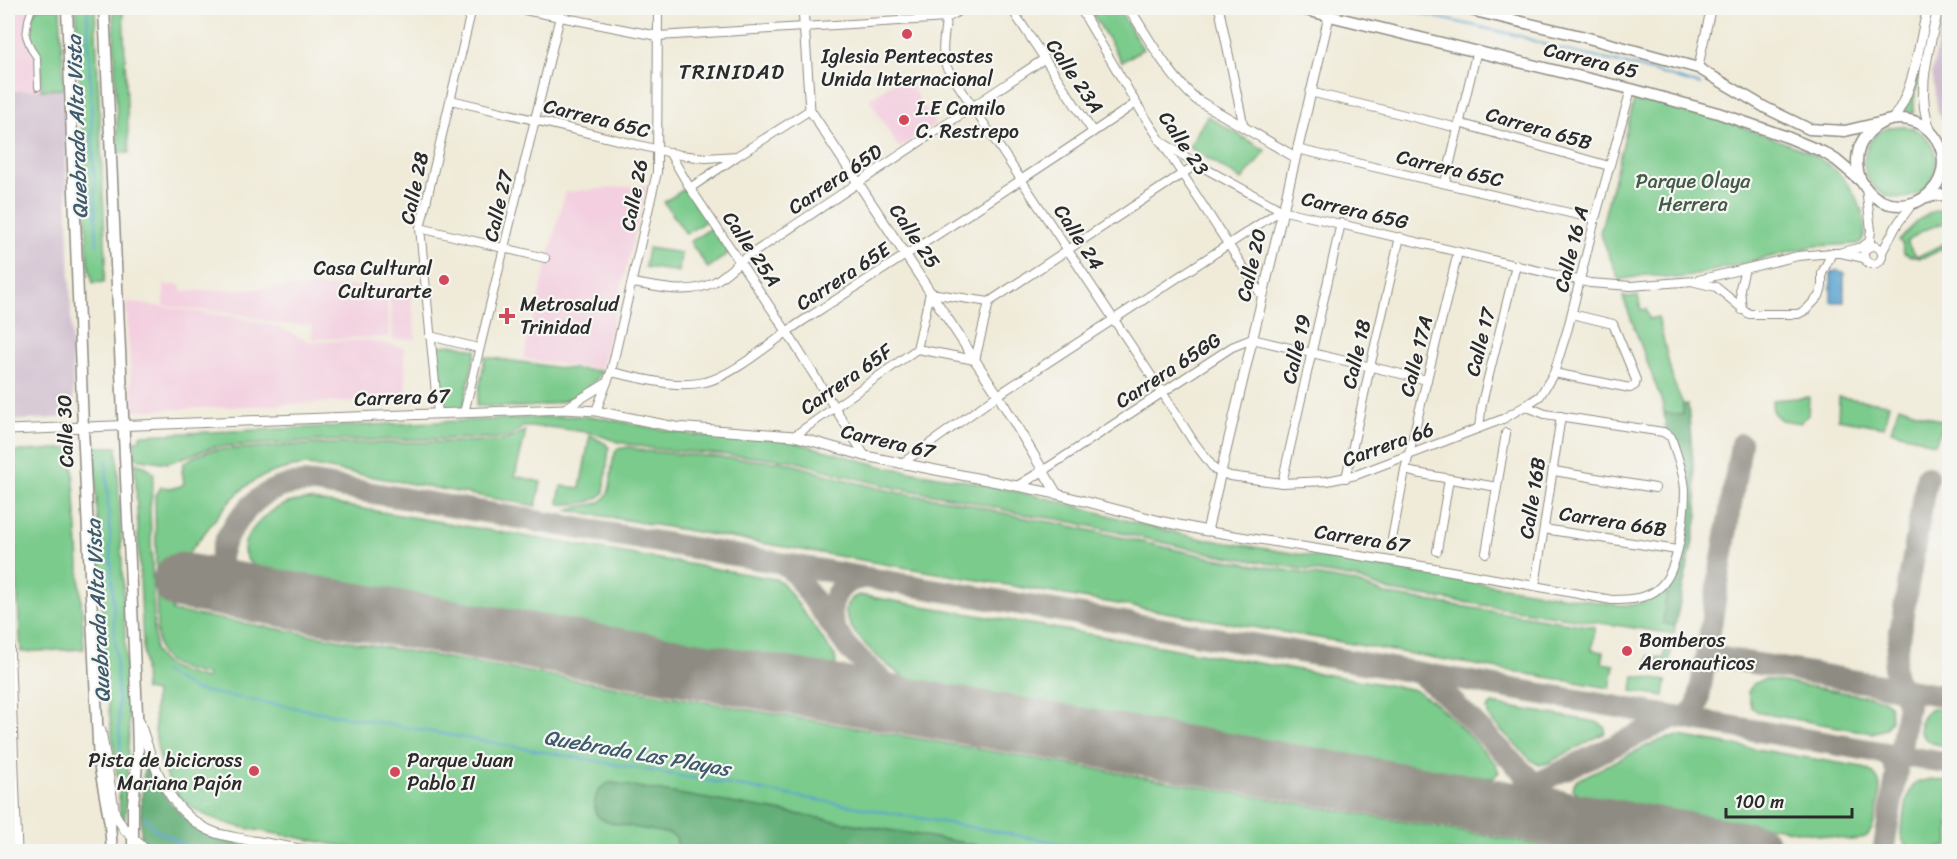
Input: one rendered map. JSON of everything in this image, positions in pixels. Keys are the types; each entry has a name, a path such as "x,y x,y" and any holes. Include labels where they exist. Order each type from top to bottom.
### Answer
{"main road":[{"name":"Calle 30","path":"67,8 95,692 99,763 111,832 112,852"},
{"path":"104,8 137,713 138,755 133,804 133,852"},
{"name":"Carrera 65","path":"1297,8 1330,12 1718,113 1787,137 1829,156 1864,185"},
{"name":"Carrera 65","path":"1464,8 1698,68 1766,108 1809,129 1845,131 1888,121"},
{"path":"1925,197 1938,182 1943,162 1938,142 1931,132 1918,122 1911,120 1888,121 1873,129 1865,137 1860,148 1857,159 1858,171 1864,185 1882,201 1893,204 1913,203 1925,197 1950,194"},
{"path":"1938,142 1950,150"}],"street":[{"path":"32,8 27,20 26,36 36,58 38,87"},
{"name":"Calle 28","path":"438,414 420,228 472,8"},
{"path":"514,8 658,36 947,18 964,8"},
{"name":"Calle 27","path":"464,413 562,8"},
{"name":"Calle 26","path":"596,411 611,372 657,172 658,8"},
{"name":"Calle 25","path":"803,8 810,110 998,395 1057,494"},
{"name":"Calle 24","path":"946,8 943,59 972,107 1022,179 1193,441 1209,464 1220,472"},
{"name":"Calle 23A","path":"1011,8 1093,132"},
{"name":"Calle 23","path":"1080,8 1160,141 1262,296"},
{"name":"Calle 23","path":"1129,8 1167,67 1185,90 1197,100 1244,128 1296,153"},
{"path":"1219,8 1244,128"},
{"path":"1698,68 1711,8"},
{"path":"1888,121 1901,108 1910,86 1928,8"},
{"path":"1931,132 1924,108 1923,87 1938,8"},
{"name":"Calle 20","path":"1207,531 1281,210 1330,12"},
{"path":"1445,183 1477,50"},
{"name":"Carrera 65D","path":"633,283 673,289 698,288 714,282 741,261 1044,59"},
{"name":"Calle 16 A","path":"1525,406 1540,396 1554,373 1572,314 1595,219 1631,89"},
{"name":"Carrera 65B","path":"1310,92 1459,125 1609,166"},
{"name":"Carrera 65C","path":"450,100 658,150 706,158 737,156"},
{"name":"Carrera 65E","path":"611,372 675,384 706,382 734,370 787,332 1136,103"},
{"name":"Carrera 65C","path":"690,188 810,110"},
{"path":"1160,141 1281,210"},
{"name":"Calle 25A","path":"669,152 690,188 741,261 835,406 865,456"},
{"name":"Carrera 65C","path":"1296,153 1445,183 1595,219"},
{"path":"930,293 989,302 1197,164"},
{"path":"1864,185 1871,226 1870,243 1864,252 1864,258 1869,263 1875,264 1880,261 1882,252 1898,223 1913,203"},
{"name":"Carrera 65G","path":"901,464 998,395 1281,210 1580,280 1624,286 1694,281 1811,255 1841,253 1864,258"},
{"name":"Calle 19","path":"1282,483 1341,223"},
{"path":"420,228 545,258"},
{"name":"Calle 18","path":"1346,478 1401,237"},
{"path":"1870,243 1882,252"},
{"path":"1841,253 1870,243"},
{"name":"Calle 17A","path":"1392,538 1408,455 1458,252"},
{"path":"1822,273 1832,253"},
{"path":"1745,269 1740,288 1742,310 1749,314 1793,314 1804,311 1819,296 1822,287 1822,273 1815,258 1811,255"},
{"name":"Calle 17","path":"1479,428 1482,403 1516,265"},
{"name":"Carrera 65G","path":"1694,281 1716,287 1742,310"},
{"name":"Carrera 65F","path":"794,436 917,349 930,293"},
{"path":"975,360 989,302"},
{"path":"1554,373 1630,388 1635,385 1636,380 1613,324 1572,314"},
{"path":"430,336 478,348"},
{"name":"Carrera 65GG","path":"1044,470 1232,347 1252,339 1427,380"},
{"name":"Carrera 65F","path":"917,349 975,360"},
{"path":"564,409 605,384"},
{"path":"1525,406 1545,414 1663,432 1671,436 1685,489 1682,535 1677,550"},
{"name":"Carrera 66","path":"1220,472 1236,477 1282,483 1346,478 1503,419 1525,406"},
{"name":"Carrera 67","path":"125,426 564,409 596,411 675,427 794,436 865,456 1057,494 1207,531 1612,600 1634,600 1659,589 1668,578 1677,550"},
{"name":"Calle 16B","path":"1535,586 1561,416"},
{"path":"8,430 125,426"},
{"name":"Calle 16B","path":"1486,553 1506,433"},
{"path":"1018,486 1044,470"},
{"path":"1405,470 1497,487"},
{"path":"1554,471 1655,488"},
{"path":"1437,551 1449,479"},
{"name":"Carrera 66B","path":"1544,529 1677,550"},
{"path":"8,612 9,692 17,852"},
{"path":"95,692 113,808 118,820 132,838 148,852"},
{"path":"137,713 162,783 175,803 192,819 227,836 315,852"}],"shaded area":[{"path":"8,8 37,8 32,18 39,57 41,90 8,91"},
{"path":"1945,8 1950,8 1949,128 1938,113 1932,72"},
{"path":"904,75 935,124 899,148 869,99"},
{"path":"64,89 74,417 8,421 8,91"},
{"path":"647,185 601,369 523,359 565,192"},
{"path":"164,285 180,285 181,291 386,285 389,337 312,339 312,325 280,324 238,314 164,306"},
{"path":"389,286 410,286 416,339 393,340"},
{"path":"126,302 244,318 280,328 310,342 367,340 404,348 407,399 133,411"}],"green space":[{"path":"37,8 60,8 64,89 41,90 41,64 29,28"},
{"path":"76,8 95,8 106,260 104,282 93,283 88,262"},
{"path":"113,8 123,8 129,153 118,153"},
{"path":"1089,8 1118,8 1143,49 1122,62"},
{"path":"1931,8 1934,8 1914,100 1914,113 1904,111 1912,93"},
{"name":"Parque Olaya Herrera","path":"1636,93 1716,117 1807,151 1824,162 1841,175 1859,202 1864,223 1862,241 1858,244 1815,246 1691,276 1676,278 1646,275 1619,280 1600,233"},
{"path":"1207,116 1266,151 1242,180 1189,147"},
{"path":"1907,126 1926,136 1934,148 1936,162 1934,176 1926,188 1914,196 1893,198 1874,188 1866,176 1864,155 1874,136 1886,128"},
{"path":"686,188 707,220 686,234 664,202"},
{"path":"1949,208 1949,221 1924,230 1906,242 1917,257 1949,241 1949,246 1918,258 1904,253 1899,241 1918,220 1932,212"},
{"path":"711,228 729,253 708,268 690,242"},
{"path":"648,248 681,253 679,272 645,267"},
{"path":"1638,296 1641,310 1646,309 1649,319 1658,317 1673,381 1683,404 1683,415 1664,413 1623,297"},
{"path":"456,345 476,350 463,407 440,409 436,346"},
{"path":"485,357 561,368 602,371 591,385 578,395 562,401 528,407 476,406"},
{"path":"1809,397 1808,415 1800,423 1781,420 1773,413 1772,400"},
{"path":"1839,397 1889,404 1884,427 1838,419"},
{"path":"1683,404 1688,405 1698,517 1675,626 1663,623 1668,591 1678,564 1685,534 1687,493 1680,452 1674,437 1666,431 1664,413 1683,415"},
{"path":"1899,406 1944,422 1935,444 1891,430"},
{"path":"574,416 596,417 692,435 791,441 885,467 962,480 1051,499 1198,538 1617,605 1632,605 1647,601 1662,594 1669,587 1663,623 1675,626 1674,634 1390,591 1355,578 1214,554 1063,520 1022,514 956,498 896,488 791,460 655,449 618,442 593,433 549,427 523,427 508,437 500,438 319,441 213,447 168,463 135,458 134,441 140,440 140,435"},
{"path":"525,431 515,476 541,482 536,506 307,465 273,472 260,478 248,485 227,504 186,556 177,576 172,611 1574,851 371,852 234,825 204,814 191,807 180,797 165,773 157,747 155,692 145,690 135,463 147,467 154,474 150,508 155,650 163,662 169,666 206,679 207,675 168,662 159,650 157,633 155,497 161,487 173,488 184,483 182,470 184,463 212,450 319,444 500,441"},
{"path":"590,435 609,448 604,492 590,501 560,504 558,502 561,486 580,488"},
{"path":"94,447 117,447 129,731 125,819 120,818 119,791 106,686"},
{"path":"629,447 645,451 789,463 895,492 955,501 1209,557 1354,582 1389,595 1595,627 1592,650 1604,652 1602,663 1614,665 1610,688 568,510 596,504 605,497 610,485 614,455 617,449"},
{"path":"72,448 84,649 21,652 9,452"},
{"path":"311,500 776,579 783,583 835,656 836,663 828,666 269,573 250,563 244,550 245,542 255,526 269,513 283,505"},
{"path":"859,595 1411,689 1432,701 1455,721 1495,763 1499,772 1494,777 1480,777 909,680 874,653 851,627 846,614 848,603"},
{"path":"1665,649 1671,650 1668,671 1647,667 1649,656 1664,659"},
{"path":"1634,676 1666,681 1664,696 1632,691"},
{"path":"1765,679 1883,699 1890,706 1891,720 1885,729 1872,733 1760,713 1751,707 1748,692 1753,684"},
{"path":"1492,704 1596,722 1605,727 1605,733 1548,763 1539,765 1532,761 1489,718 1487,709"},
{"path":"1934,708 1949,711 1949,746 1930,742 1921,733 1922,719"},
{"path":"1679,736 1862,767 1876,777 1880,787 1873,826 1867,836 1849,840 1578,794 1573,789 1577,780 1657,741"},
{"path":"147,764 159,787 185,818 218,836 282,851 155,851 141,841 141,808 144,770"},
{"path":"1932,779 1949,782 1949,846 1920,850 1907,845 1903,840 1902,825 1911,789 1917,782"},
{"path":"609,783 1012,851 679,851 676,838 670,834 607,822 597,816 596,797"}],"water":[{"path":"1838,270 1844,273 1844,302 1831,302 1831,273"}],"waterway":[{"name":"Quebrada Alta Vista","path":"87,8 97,245"},
{"path":"1395,8 1520,36 1551,47 1634,66 1700,85"},
{"name":"Quebrada Alta Vista","path":"106,460 121,761"},
{"name":"Quebrada Las Playas","path":"163,672 195,690 1111,852"},
{"name":"Quebrada Alta Vista","path":"145,817 156,830 199,852"}],"taxiway":[{"path":"1681,718 1691,714 1698,704 1741,444"},
{"path":"1902,741 1908,704 1894,667 1927,476"},
{"path":"240,592 224,579 220,566 225,541 232,528 250,506 269,492 292,484 315,483 1950,764"},
{"path":"783,564 797,577 848,648 911,707"},
{"path":"835,629 832,611 836,596 846,584 863,578"},
{"path":"1704,666 1713,660 1723,658 1950,697"},
{"path":"1421,675 1444,693 1563,812 1577,821"},
{"path":"1479,804 1498,802 1674,717"},
{"path":"1883,852 1897,772 1892,760 1884,753"}],"runway":[{"path":"181,581 1754,852"}],"place":[{"name":"Iglesia Pentecostes Unida Internacional","path":"907,34"},
{"name":"I.E Camilo C. Restrepo","path":"904,120"},
{"name":"Casa Cultural Culturarte","path":"444,280"},
{"name":"Metrosalud Trinidad","path":"507,316"},
{"name":"Bomberos Aeronauticos","path":"1627,651"},
{"name":"Pista de bicicross Mariana Pajón","path":"254,771"},
{"name":"Parque Juan Pablo II","path":"395,772"}],"district":[{"name":"TRINIDAD","path":"732,72"}]}
